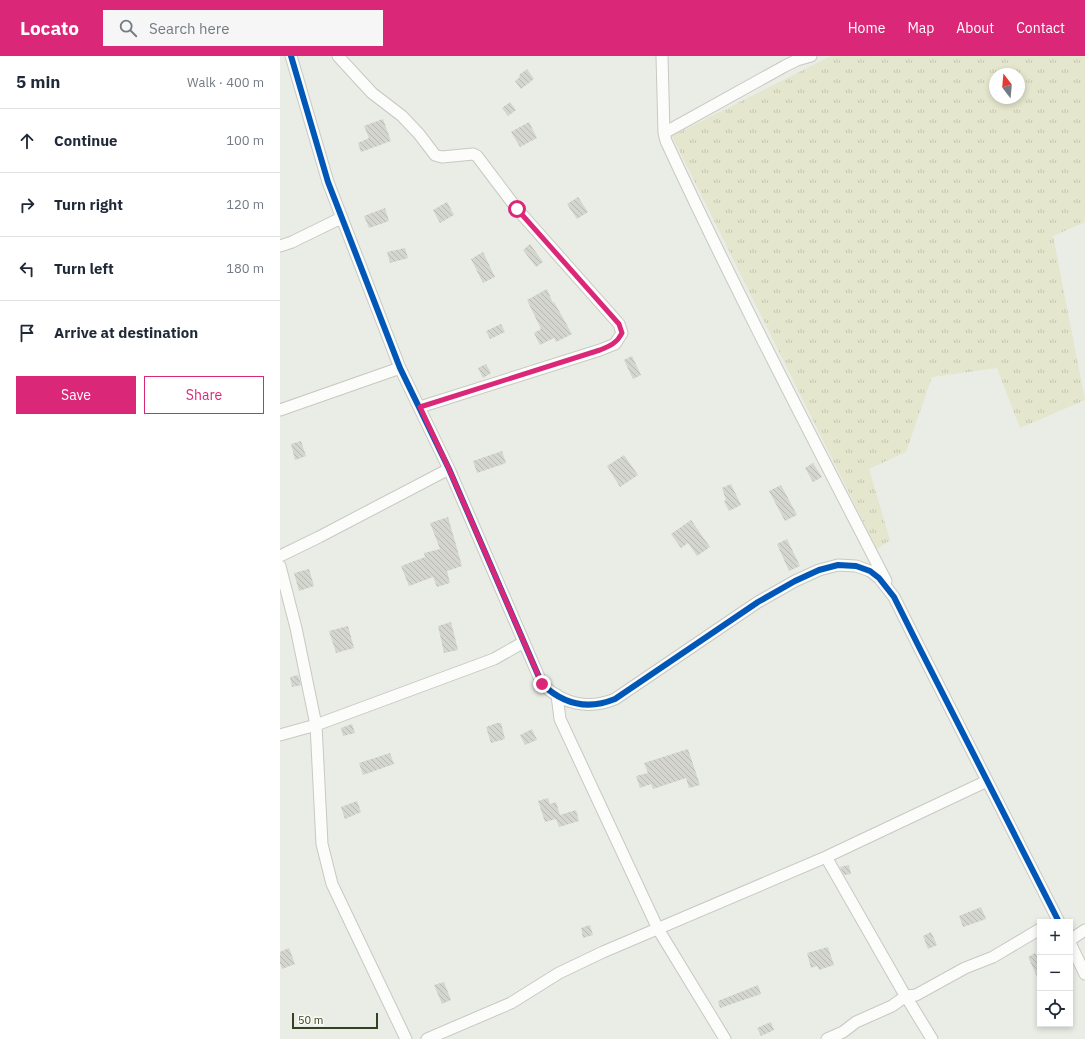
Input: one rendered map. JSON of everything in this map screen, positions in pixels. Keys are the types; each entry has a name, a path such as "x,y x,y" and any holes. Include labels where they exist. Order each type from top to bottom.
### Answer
{"street":[{"path":"291,56 328,182 400,368 449,469 542,684 557,695 574,704 584,705 605,703 615,699 758,602 795,581 819,570 838,565 856,566 870,571 890,590"},
{"path":"338,56 372,92 402,116 419,134 435,155 442,157 473,154 477,156 517,209 619,324 622,333 614,344 600,350 420,407"},
{"path":"662,56 664,133 699,211 1056,919"},
{"path":"664,133 785,66 797,60 811,56"},
{"path":"280,246 292,242 341,218"},
{"path":"280,410 400,368"},
{"path":"280,556 449,469"},
{"path":"280,566 297,634 316,725 322,844 332,884 406,1039"},
{"path":"280,735 316,725 494,659 524,642"},
{"path":"557,695 560,719 658,929 724,1039"},
{"path":"427,1039 511,1003 559,974 603,952 826,856 987,781"},
{"path":"826,856 932,1039"},
{"path":"1073,938 1085,930"},
{"path":"827,1039 843,1032 856,1022 892,1006 906,996 916,995 965,968 993,957 1037,931"},
{"path":"1073,949 1085,974"}],"green space":[{"path":"831,56 1085,56 1085,222 1053,236 1085,400 1020,428 997,368 932,377 906,452 869,469 890,540 877,549 672,136"}],"building":[{"path":"527,69 534,79 521,89 515,81 520,77 519,75"},
{"path":"510,102 516,110 508,116 502,108"},
{"path":"383,119 391,141 361,152 358,143 369,138 364,126"},
{"path":"529,122 537,138 520,147 511,132"},
{"path":"578,197 588,212 577,219 567,204"},
{"path":"447,202 454,215 440,223 433,210"},
{"path":"385,208 389,221 369,228 364,216"},
{"path":"530,244 543,262 536,267 523,250"},
{"path":"405,248 408,258 390,263 387,252"},
{"path":"483,252 495,277 483,283 471,259"},
{"path":"547,289 553,303 554,302 572,334 556,342 554,338 540,345 534,333 541,329 527,300"},
{"path":"501,324 505,332 490,339 486,331"},
{"path":"632,356 641,375 633,379 624,360"},
{"path":"486,364 491,373 483,378 478,368"},
{"path":"301,441 306,456 295,460 291,444"},
{"path":"502,451 506,463 477,473 473,461"},
{"path":"624,455 638,475 620,487 607,466"},
{"path":"813,463 822,477 813,482 805,468"},
{"path":"731,484 741,505 729,511 724,501 726,500 722,488"},
{"path":"781,485 797,515 785,521 769,491"},
{"path":"448,517 462,566 447,571 450,583 437,587 433,577 409,586 401,566 425,557 424,553 440,549 430,523"},
{"path":"691,520 710,547 697,556 688,543 681,548 671,534"},
{"path":"787,539 800,566 789,571 777,544"},
{"path":"309,569 314,586 299,591 294,573"},
{"path":"451,622 458,650 444,653 438,626"},
{"path":"348,626 354,648 336,653 329,631"},
{"path":"298,675 301,685 292,687 290,677"},
{"path":"501,723 505,739 491,743 486,727"},
{"path":"352,724 355,733 343,736 341,728"},
{"path":"532,729 537,740 525,745 520,735"},
{"path":"688,749 700,785 689,788 686,778 653,789 651,784 640,788 636,776 648,773 644,763"},
{"path":"390,753 394,764 363,775 359,763"},
{"path":"548,798 550,804 556,802 560,815 576,810 579,821 559,827 556,819 545,822 538,801"},
{"path":"357,801 361,812 345,819 341,807"},
{"path":"849,865 851,874 844,875 840,867"},
{"path":"981,907 986,919 963,927 959,916"},
{"path":"590,925 593,935 583,938 581,928"},
{"path":"931,932 937,945 928,949 923,936"},
{"path":"828,947 834,965 819,970 817,966 811,968 807,953"},
{"path":"289,948 295,964 282,969 280,963 280,952"},
{"path":"1035,953 1037,957 1037,976 1028,957"},
{"path":"444,982 451,1000 442,1004 434,985"},
{"path":"758,985 761,994 720,1008 718,1001"},
{"path":"771,1022 774,1030 761,1036 757,1028"}],"cycle path":[{"path":"291,56 328,182 400,368 449,469 542,684 558,696 576,703 595,704 615,699 758,602 795,581 819,570 838,565 856,566 870,571 879,578 894,597 1057,919"}],"route":[{"path":"517,209 619,324 622,333 614,344 600,350 420,407 449,469 542,684"}]}
